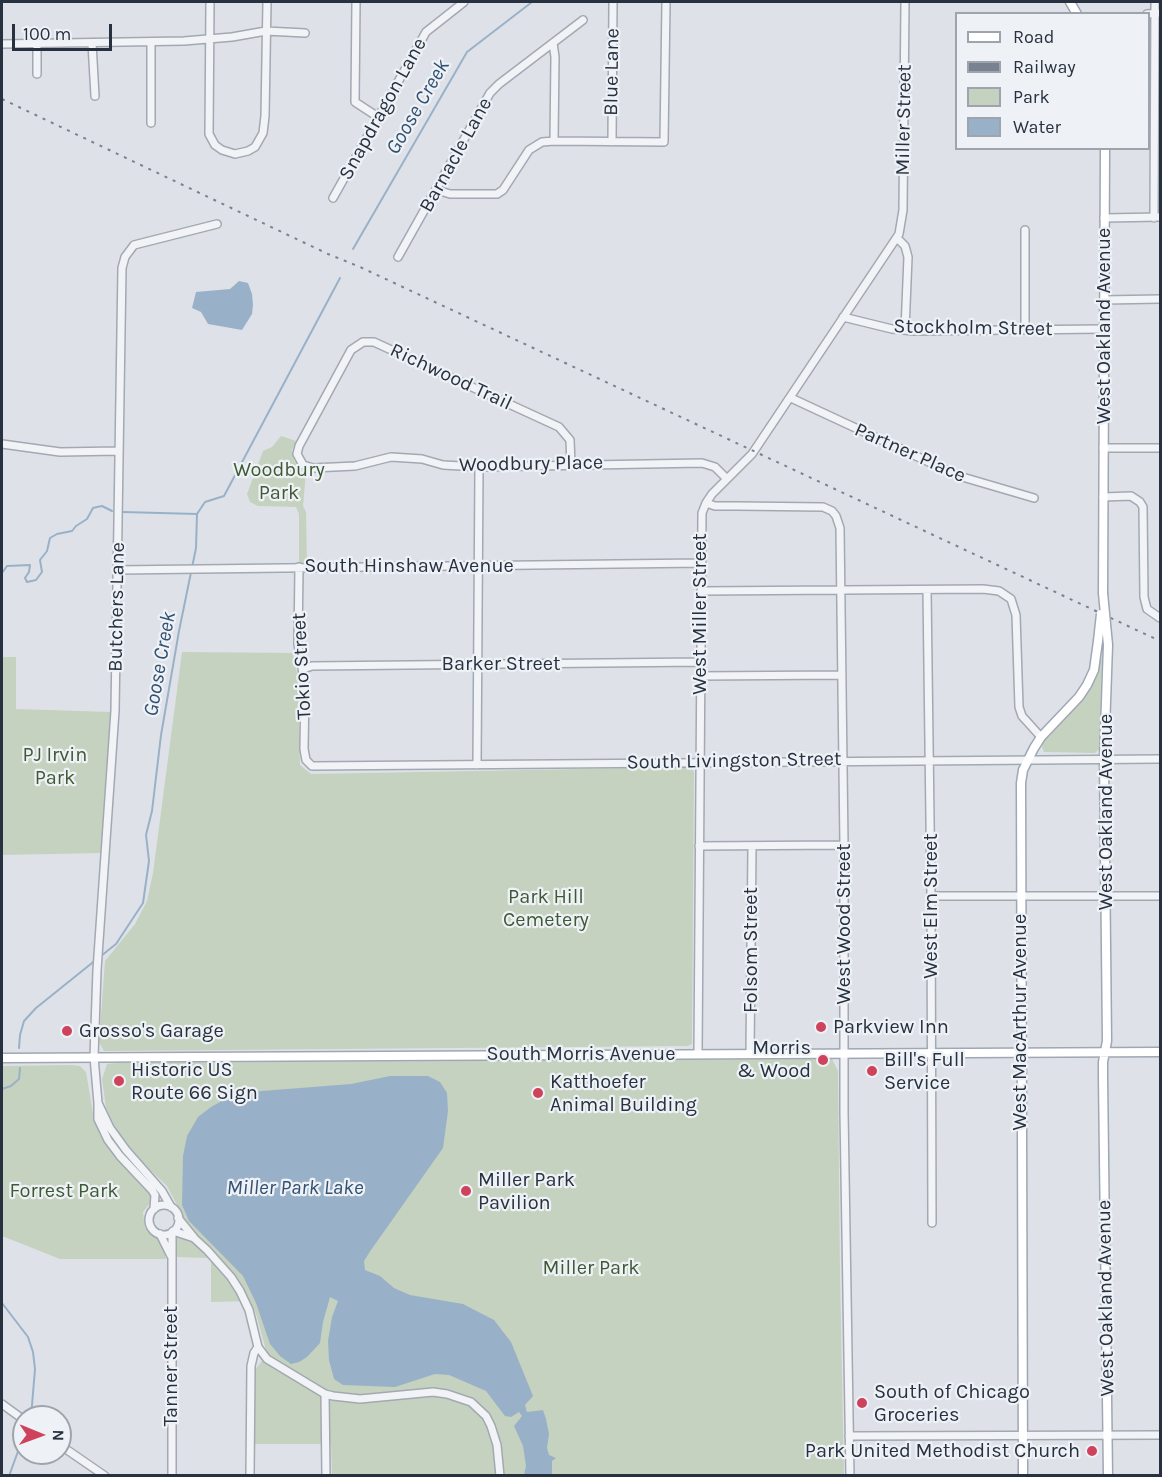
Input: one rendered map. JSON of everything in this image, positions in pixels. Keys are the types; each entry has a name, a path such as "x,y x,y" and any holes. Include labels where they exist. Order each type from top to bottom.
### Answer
{"main road":[{"name":"West Oakland Avenue","path":"1104,150 1103,593 1108,645 1104,758 1107,1041 1103,1077 1108,1476"},
{"name":"West MacArthur Avenue","path":"1023,1476 1020,790 1023,770 1028,758 1041,737 1074,703 1094,670 1103,593"},
{"name":"South Morris Avenue","path":"2,1058 1161,1052"}],"street":[{"path":"210,2 209,134 215,145 235,154 242,154 255,147 263,133 267,2"},
{"path":"356,2 355,102 378,117"},
{"name":"Snapdragon Lane","path":"333,198 429,28 464,2"},
{"name":"Blue Lane","path":"612,142 613,2"},
{"path":"437,190 450,194 497,194 503,190 529,150 542,142 663,142 666,2"},
{"name":"Miller Street","path":"897,238 903,210 905,2"},
{"path":"1104,218 1157,217 1155,2"},
{"name":"Barnacle Lane","path":"398,257 490,93 583,20"},
{"path":"2,44 209,40 267,31 305,33"},
{"path":"151,42 151,123"},
{"path":"92,43 95,96"},
{"path":"553,43 555,57 554,141"},
{"path":"37,44 37,74"},
{"name":"Butchers Lane","path":"94,1058 97,964 115,711 122,268 125,257 139,243 217,224"},
{"path":"1025,230 1025,329"},
{"path":"706,502 752,454 897,238 905,246 908,257 905,330"},
{"path":"1104,300 1161,299"},
{"name":"Stockholm Street","path":"843,317 862,323 905,330 1104,329"},
{"name":"Richwood Trail","path":"299,460 297,454 299,446 351,350 363,342 374,342 559,427 570,440 571,464"},
{"name":"Partner Place","path":"791,398 959,476 1034,498"},
{"path":"2,444 60,452 118,452"},
{"path":"1103,448 1161,448"},
{"name":"Woodbury Place","path":"299,460 303,465 313,468 355,466 391,457 423,459 443,465 479,467 702,463 715,467 727,479"},
{"path":"477,765 479,467"},
{"path":"1103,497 1131,496 1136,498 1143,507 1144,597 1147,609 1161,618"},
{"name":"West Wood Street","path":"706,502 715,506 736,507 823,507 832,511 840,528 850,1476"},
{"name":"West Miller Street","path":"698,1054 700,591 702,517 706,502"},
{"name":"South Hinshaw Avenue","path":"117,570 701,563"},
{"name":"Tokio Street","path":"299,567 298,644 305,686 304,749 309,764"},
{"name":"West Elm Street","path":"927,590 932,1223"},
{"path":"700,591 995,590 1005,593 1011,599 1016,615 1019,707 1022,716 1041,737"},
{"name":"Barker Street","path":"303,669 312,666 700,663"},
{"path":"700,676 842,675"},
{"name":"South Livingston Street","path":"309,764 334,766 1028,758 1161,759"},
{"path":"699,846 844,845"},
{"name":"Folsom Street","path":"750,1053 752,846"},
{"path":"931,896 1161,896"},
{"path":"94,1058 98,1119 108,1140 120,1156 152,1190 155,1195 154,1209"},
{"path":"98,1103 110,1128 121,1143 162,1191 178,1218 240,1291 249,1310 258,1347 267,1359 325,1394 341,1398 360,1399 433,1392 471,1402 486,1416 491,1426 497,1445 500,1476"},
{"path":"171,1207 162,1205 154,1209 149,1215 150,1225 160,1234 173,1232 195,1239"},
{"path":"173,1232 178,1225 178,1218"},
{"name":"Tanner Street","path":"172,1476 171,1256 173,1232"},
{"name":"Tanner Street","path":"160,1234 171,1256"},
{"path":"250,1476 250,1366 258,1347"},
{"path":"325,1394 326,1476"},
{"path":"849,1436 1161,1435"},
{"path":"72,1453 105,1476"}],"green space":[{"name":"Woodbury Park","path":"281,436 296,441 292,450 294,461 306,472 303,506 306,512 307,563 299,563 299,514 296,507 258,506 250,502 247,494 263,451 272,447"},
{"name":"Park Hill Cemetery","path":"182,652 293,653 298,678 300,765 311,774 690,767 694,772 692,1044 688,1046 104,1051 99,1042 105,961 135,924 147,901 153,873"},
{"name":"PJ Irvin Park","path":"2,657 16,657 16,709 112,712 102,853 2,855"},
{"path":"1102,657 1099,749 1095,753 1044,752 1043,743 1081,702 1092,686"},
{"name":"Miller Park","path":"832,1059 838,1071 844,1475 332,1475 331,1444 255,1444 255,1370 267,1354 256,1314 250,1301 211,1302 211,1261 209,1258 175,1257 175,1239 185,1220 167,1186 132,1153 121,1139 106,1108 102,1079 107,1064 115,1063"},
{"name":"Forrest Park","path":"2,1066 80,1066 86,1072 93,1113 102,1134 151,1194 151,1202 143,1212 145,1228 161,1242 166,1259 60,1259 2,1236"}],"water":[{"path":"239,281 248,283 253,305 252,314 242,330 208,324 201,312 192,308 196,292 230,289"},
{"name":"Miller Park Lake","path":"390,1076 428,1076 440,1082 447,1093 448,1111 443,1148 371,1250 364,1261 365,1270 380,1276 394,1288 410,1295 463,1304 494,1320 511,1342 533,1396 525,1405 527,1412 543,1410 549,1434 547,1448 549,1455 556,1458 552,1461 552,1475 524,1475 526,1466 523,1446 514,1426 522,1416 519,1412 511,1417 505,1416 486,1391 449,1375 435,1374 395,1387 343,1385 334,1379 329,1360 328,1341 332,1317 338,1301 330,1297 320,1343 299,1362 291,1364 280,1356 270,1344 256,1303 243,1276 189,1221 182,1205 183,1156 187,1136 198,1117 211,1107 236,1093 351,1084"}],"waterway":[{"name":"Goose Creek","path":"353,249 467,52 532,2"},
{"name":"Goose Creek","path":"101,956 116,944 143,903 149,861 146,835 152,811 161,735 179,631 196,548 197,514 205,502 224,496 340,278"},
{"path":"2,573 7,566 30,565 25,578 27,582 36,580 42,572 40,560 47,551 50,538 72,531 87,519 93,508 102,506 112,511"},
{"path":"123,512 197,514"},
{"name":"Goose Creek","path":"19,1048 24,1021 36,1008 97,959"},
{"name":"Goose Creek","path":"2,1089 11,1086 19,1079 20,1068"},
{"name":"Goose Creek","path":"2,1303 28,1337 33,1352 35,1369 32,1405"},
{"name":"Goose Creek","path":"9,1476 13,1465"}],"railway":[{"path":"2,99 328,254 1160,641"}],"place":[{"name":"Parkview Inn","path":"821,1027"},
{"name":"Grosso's Garage","path":"67,1031"},
{"name":"Morris & Wood","path":"823,1060"},
{"name":"Bill's Full Service","path":"872,1071"},
{"name":"Historic US Route 66 Sign","path":"119,1081"},
{"name":"Katthoefer Animal Building","path":"538,1093"},
{"name":"Miller Park Pavilion","path":"466,1191"},
{"name":"South of Chicago Groceries","path":"862,1403"},
{"name":"Park United Methodist Church","path":"1092,1451"}]}
